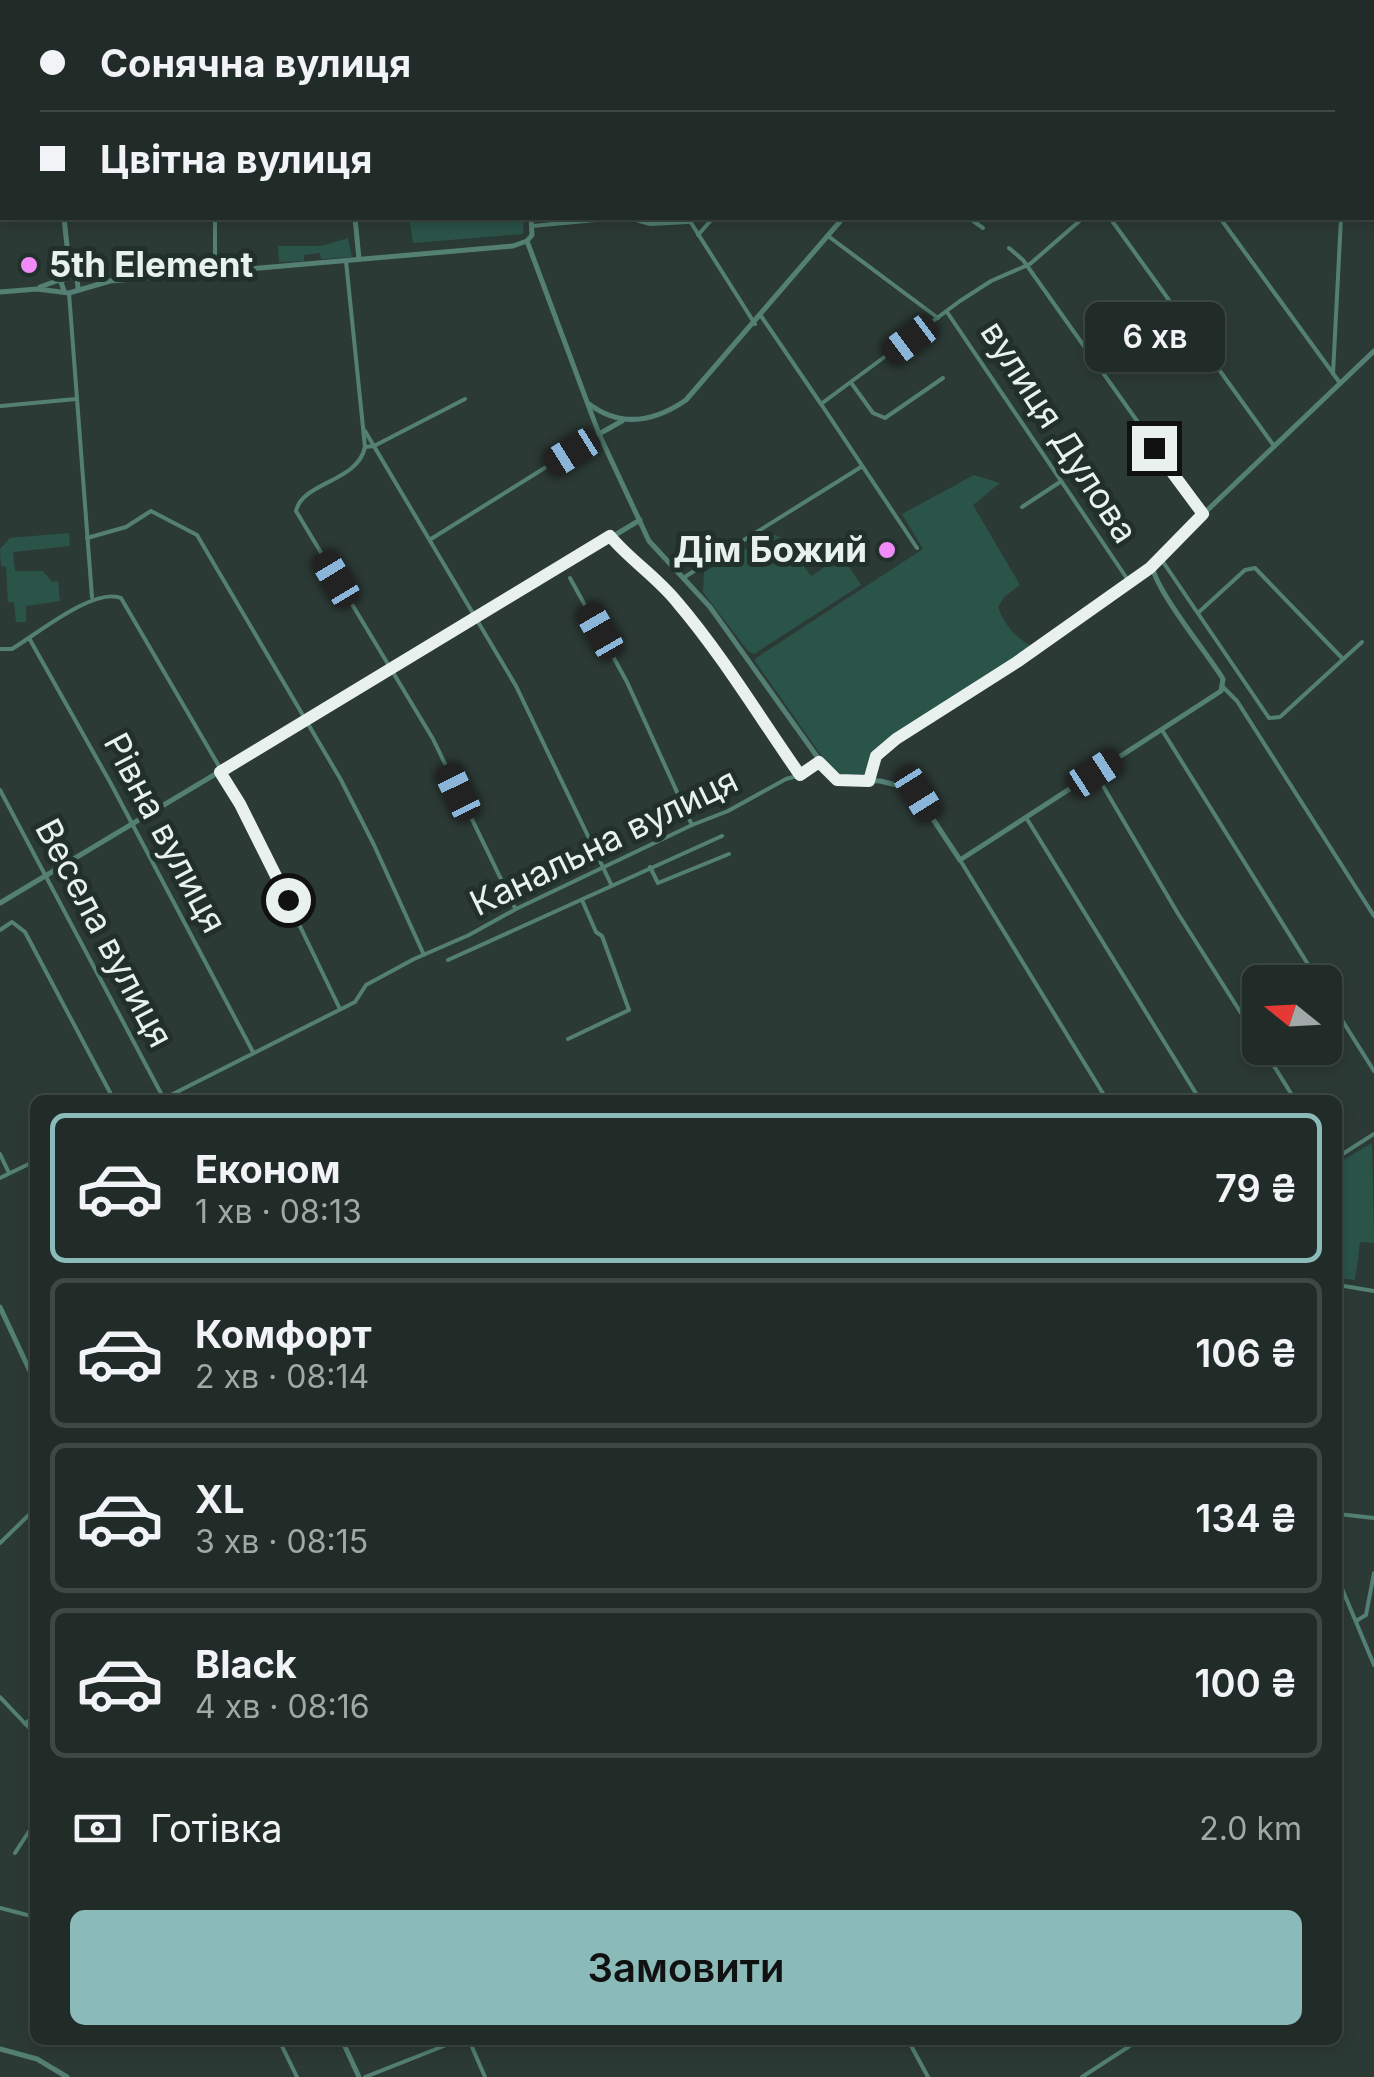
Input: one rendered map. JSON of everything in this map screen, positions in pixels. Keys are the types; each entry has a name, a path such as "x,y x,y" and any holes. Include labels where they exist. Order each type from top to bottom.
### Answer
{"street":[{"path":"64,220 68,255 76,276 70,291 92,598"},
{"path":"215,220 215,272"},
{"path":"355,220 359,260"},
{"path":"531,220 527,241 556,322 599,434 654,549 745,653 819,762 837,780 913,789 1103,1095"},
{"path":"532,226 596,220"},
{"path":"636,220 650,224 689,220 754,324"},
{"path":"698,235 711,220"},
{"path":"589,404 606,416 623,420 658,416 686,400 841,220"},
{"path":"972,220 983,228"},
{"path":"821,404 991,281 1026,267 1081,220"},
{"path":"1111,220 1274,446"},
{"path":"1221,220 1340,383"},
{"path":"1334,374 1341,220"},
{"path":"828,236 938,318"},
{"path":"0,292 37,288 70,291 107,282 514,246 527,241"},
{"path":"1008,248 1026,267 1203,514"},
{"path":"68,255 63,278 70,291"},
{"path":"346,262 365,447 357,465 303,499 296,511 433,739 516,909"},
{"path":"37,288 76,276 107,282"},
{"name":"вулиця Дулова","path":"947,312 1128,580"},
{"path":"761,316 917,548"},
{"path":"869,781 876,756 896,739 1017,662 1150,568 1374,351"},
{"path":"852,384 874,413 885,418 943,378"},
{"path":"1,406 76,400"},
{"path":"365,447 465,400"},
{"path":"430,540 623,420"},
{"path":"363,427 516,686 612,884"},
{"path":"683,578 861,467"},
{"path":"1022,508 1062,481"},
{"path":"88,538 126,527 151,510 198,535 374,845 424,955"},
{"path":"0,903 640,520"},
{"name":"Канальна вулиця","path":"171,1095 355,1002 373,981 424,955 800,775 694,623 656,578 610,536"},
{"path":"1159,556 1269,718 1280,717 1362,642"},
{"path":"1150,568 1374,916"},
{"path":"1198,612 1245,570 1255,568 1344,659"},
{"path":"570,578 626,682 692,825"},
{"path":"0,649 12,648 92,598 121,598 240,804 340,1008"},
{"name":"Рівна вулиця","path":"29,638 254,1053"},
{"path":"960,860 1218,694 1224,686"},
{"path":"1162,730 1307,965"},
{"path":"800,775 819,762"},
{"path":"1095,773 1242,1012"},
{"name":"Весела вулиця","path":"0,790 161,1095"},
{"path":"1026,817 1197,1095"},
{"path":"448,960 722,836"},
{"path":"650,866 658,883 729,854"},
{"path":"568,1039 629,1010 602,936 582,900"},
{"path":"0,930 12,922 25,932 111,1095"},
{"path":"1342,1020 1374,1072"},
{"path":"1274,1065 1293,1095"},
{"path":"1342,1154 1374,1134"},
{"path":"0,1154 9,1174"},
{"path":"0,1178 30,1164"},
{"path":"1342,1286 1374,1291"},
{"path":"0,1307 30,1371"},
{"path":"0,1543 30,1513"},
{"path":"1342,1514 1374,1518"},
{"path":"1356,1622 1366,1615 1374,1573"},
{"path":"1342,1589 1374,1665"},
{"path":"0,1698 30,1728"},
{"path":"26,1724 30,1720"},
{"path":"15,1852 30,1830"},
{"path":"0,1908 30,1916"},
{"path":"281,2045 297,2077"},
{"path":"345,2045 362,2077 446,2045"},
{"path":"470,2045 485,2077"},
{"path":"911,2045 928,2077"},
{"path":"1082,2077 1130,2045"},
{"path":"0,2049 37,2059 66,2077"}],"green space":[{"path":"409,220 524,220 523,234 413,243"},
{"path":"348,238 352,257 321,259 320,253 304,255 304,261 279,262 278,246 322,246"},
{"path":"974,475 1000,483 973,505 1020,585 1004,597 998,607 1001,614 1017,636 1034,647 875,755 866,775 835,775 756,658 923,549 902,514"},
{"path":"69,533 70,546 13,552 15,571 43,571 52,582 58,581 60,601 26,606 26,622 16,622 14,602 8,602 6,567 1,566 0,549 10,538"},
{"path":"773,534 784,539 811,576 842,556 861,585 754,654 703,592 704,572"},
{"path":"1372,1143 1374,1243 1360,1242 1355,1280 1342,1278 1342,1161"}],"place":[{"name":"5th Element","path":"29,265"},
{"name":"Дім Божий","path":"887,550"}],"route":[{"path":"288,900 220,772 610,536 676,600 800,775 819,762 837,780 869,781 876,756 896,739 955,704 1150,568 1203,514 1154,448"}]}
